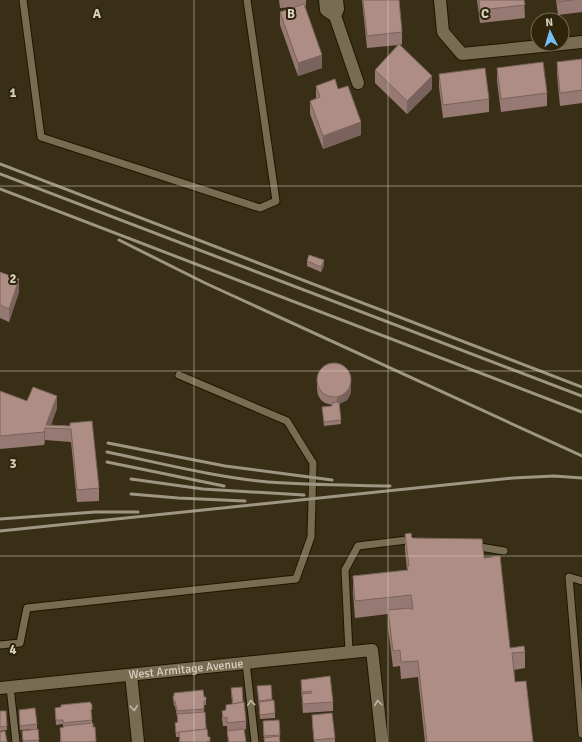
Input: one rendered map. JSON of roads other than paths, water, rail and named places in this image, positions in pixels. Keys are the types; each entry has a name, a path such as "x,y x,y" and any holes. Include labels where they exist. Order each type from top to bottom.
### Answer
{"street":[{"path":"325,0 326,10 335,16 358,83"},
{"path":"335,16 338,10 337,0"},
{"path":"440,0 443,32 462,54 582,42"},
{"name":"West Armitage Avenue","path":"5,688 372,650 382,742"},
{"path":"131,675 138,742"}],"lane":[{"path":"23,0 41,137 260,208 276,201 248,0"},
{"path":"0,645 20,643 27,608 296,579 311,537 313,463 287,421 179,375"},
{"path":"349,652 345,570 358,546 407,540 422,541"},
{"path":"467,545 504,551"},
{"path":"582,581 570,577 582,734"},
{"path":"246,663 255,742"},
{"path":"5,688 16,742"}],"railway":[{"path":"0,164 582,387"},
{"path":"0,174 582,396"},
{"path":"0,189 582,412"},
{"path":"119,240 205,283 582,456"},
{"path":"108,443 225,466 332,480"},
{"path":"107,452 248,480 299,484 390,486"},
{"path":"107,462 224,486"},
{"path":"0,531 513,478 554,476 582,478"},
{"path":"131,479 203,489 304,495"},
{"path":"131,494 245,501"},
{"path":"0,519 95,512 138,512"}]}
